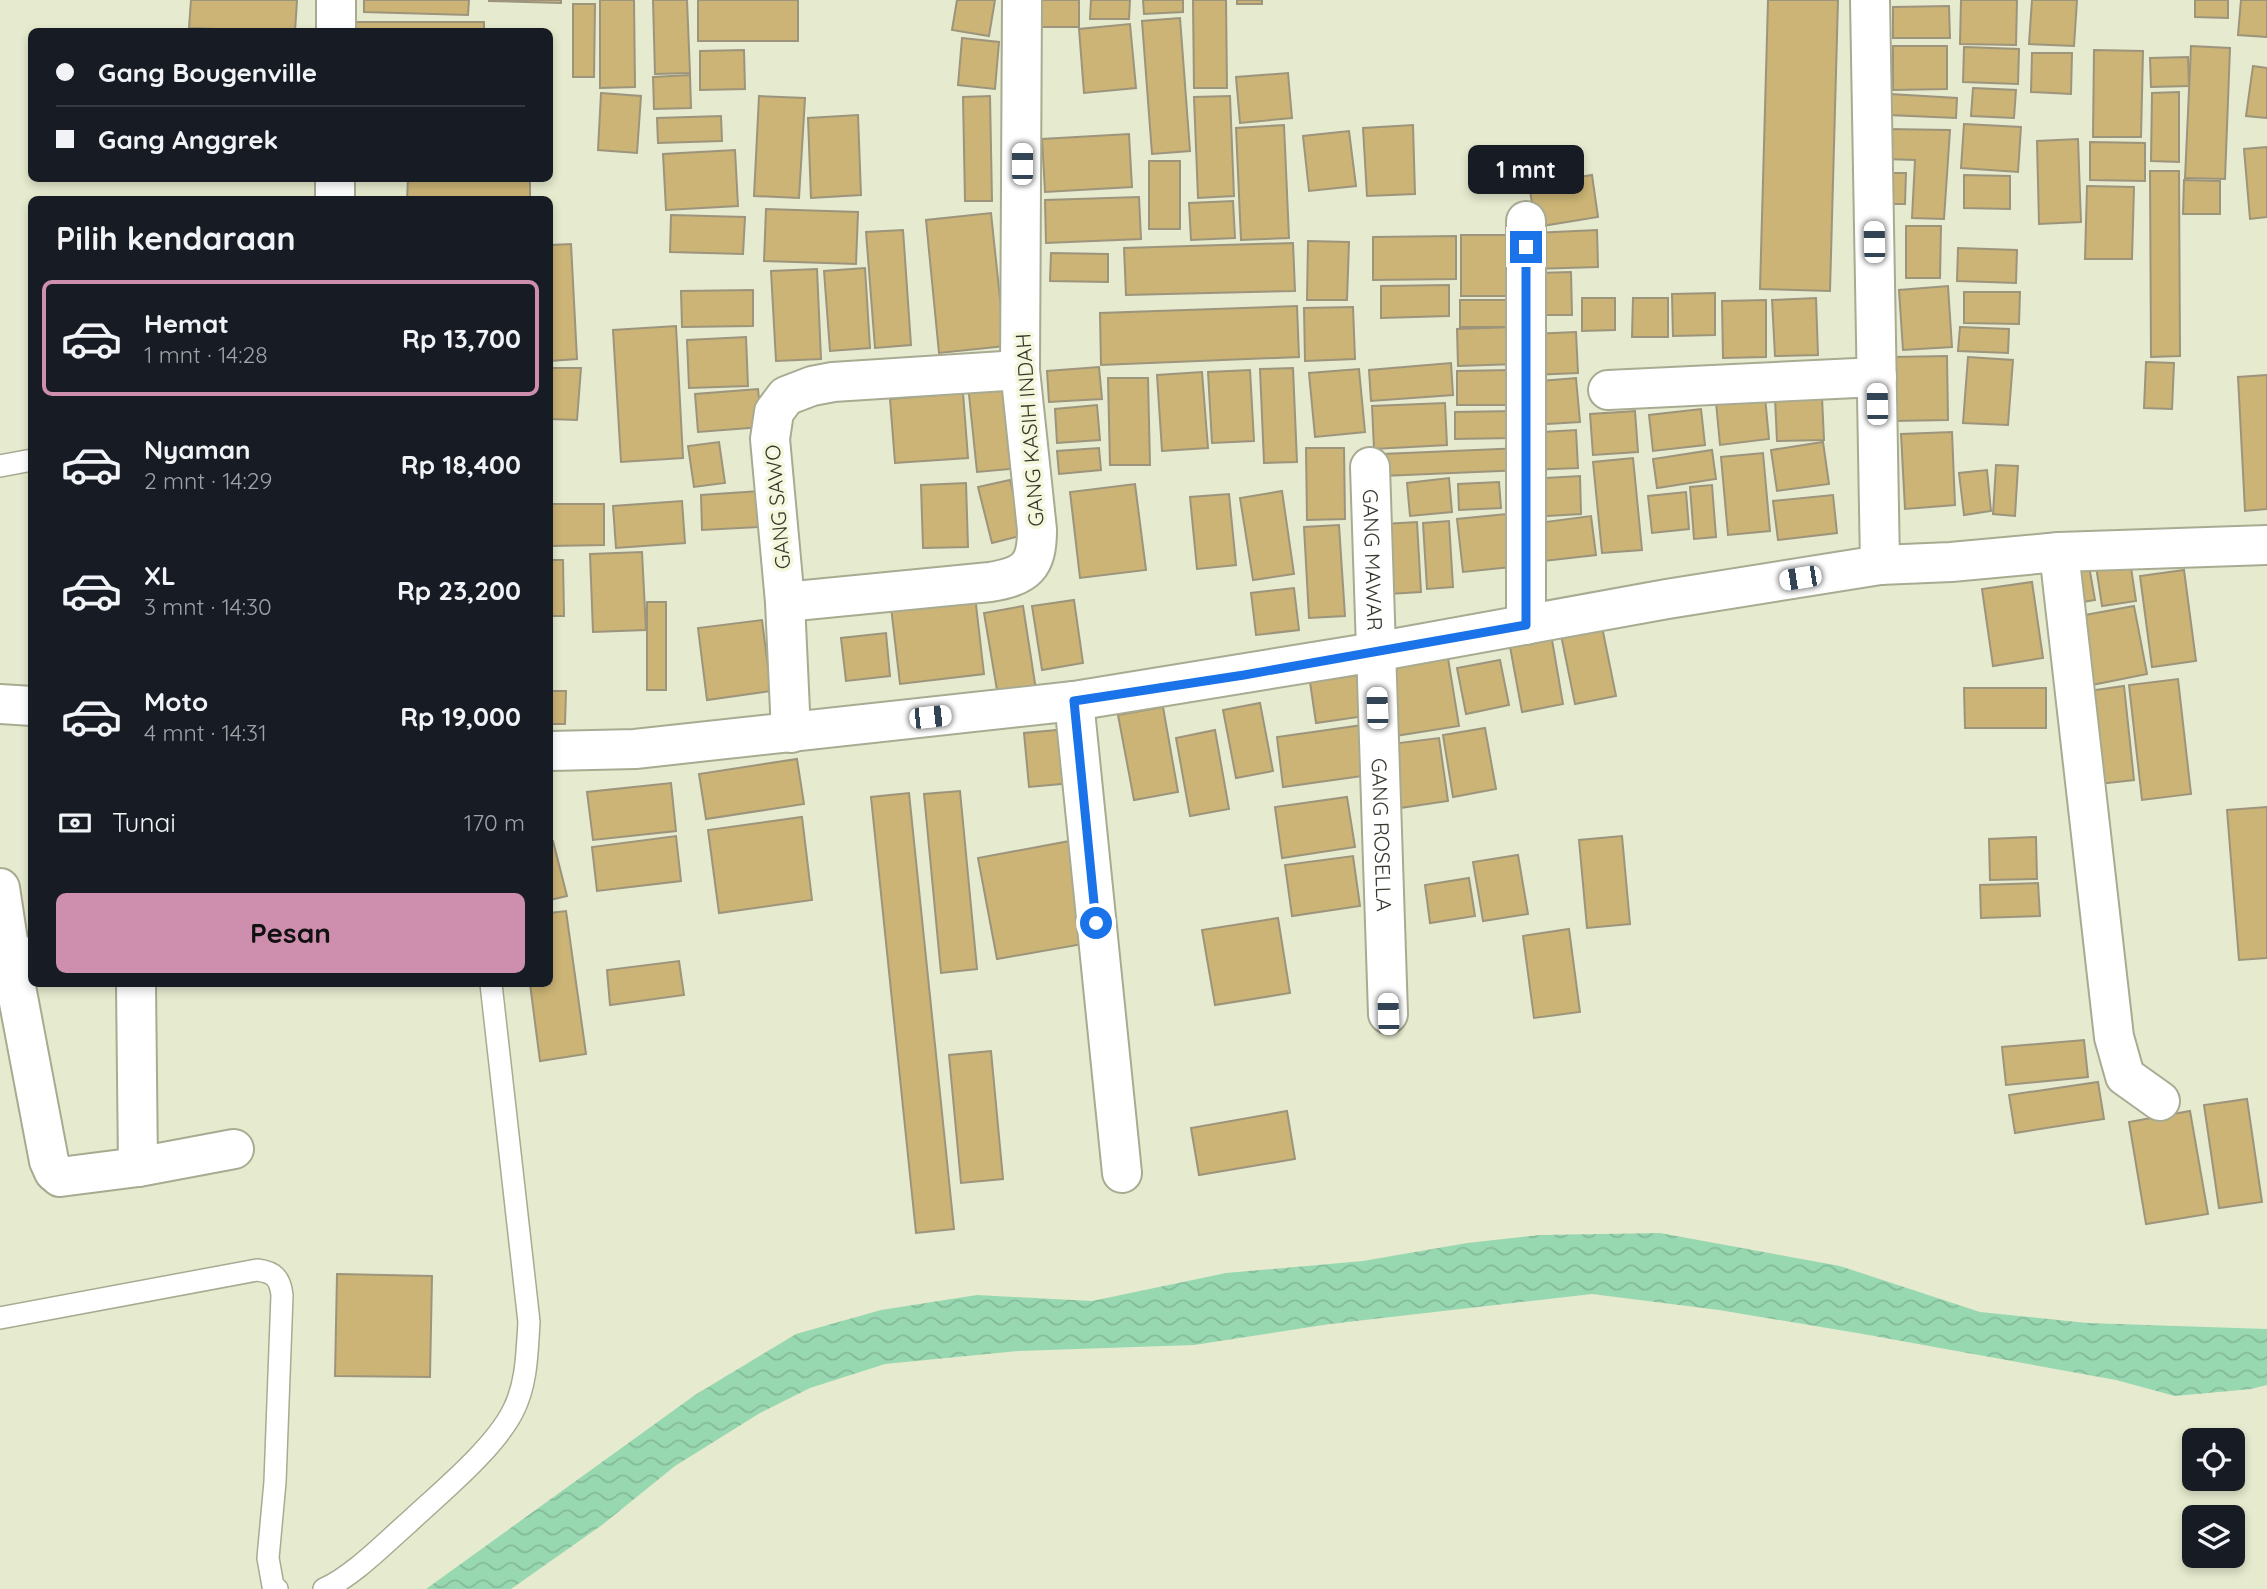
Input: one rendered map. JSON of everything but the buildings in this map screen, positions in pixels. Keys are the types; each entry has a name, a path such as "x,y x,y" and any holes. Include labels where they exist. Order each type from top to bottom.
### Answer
{"street":[{"path":"336,0 336,28"},
{"name":"GANG KASIH INDAH","path":"785,602 990,582 1013,577 1031,564 1037,548 1037,530 1020,370 1021,0"},
{"path":"1870,0 1880,565"},
{"path":"1526,221 1526,625"},
{"name":"GANG SAWO","path":"791,733 785,602 770,439 774,412 786,396 812,386 833,382 1020,370"},
{"path":"1608,390 1877,377"},
{"name":"GANG MAWAR","path":"1370,467 1375,652"},
{"path":"553,751 635,749 1074,701 1880,565 1951,562 2059,552 2267,545"},
{"path":"2059,552 2114,1037 2125,1076 2160,1101"},
{"name":"GANG ROSELLA","path":"1375,652 1388,1014"},
{"path":"1074,701 1122,1172"},
{"path":"0,704 28,706"},
{"path":"0,888 21,958 49,1161 54,1172 60,1177 138,1167 234,1149"},
{"path":"136,987 138,1167"}],"lane":[{"path":"0,466 28,461"},
{"path":"324,1589 382,1546 463,1472 513,1413 521,1391 527,1359 529,1322 491,987"},
{"path":"0,1318 257,1270 270,1272 280,1281 282,1295 275,1482 268,1558 273,1586 277,1589"}],"water":[{"path":"1660,1233 1840,1266 1980,1312 2087,1323 2267,1329 2267,1385 2175,1396 2116,1380 1863,1334 1719,1310 1592,1294 1330,1324 1194,1345 1019,1351 885,1364 810,1388 760,1413 675,1466 602,1525 511,1589 426,1589 695,1395 796,1334 881,1310 977,1295 1092,1301 1226,1273 1363,1261 1467,1243 1540,1235"}],"route":[{"path":"1096,923 1074,701 1244,675 1526,625 1526,247"}]}
